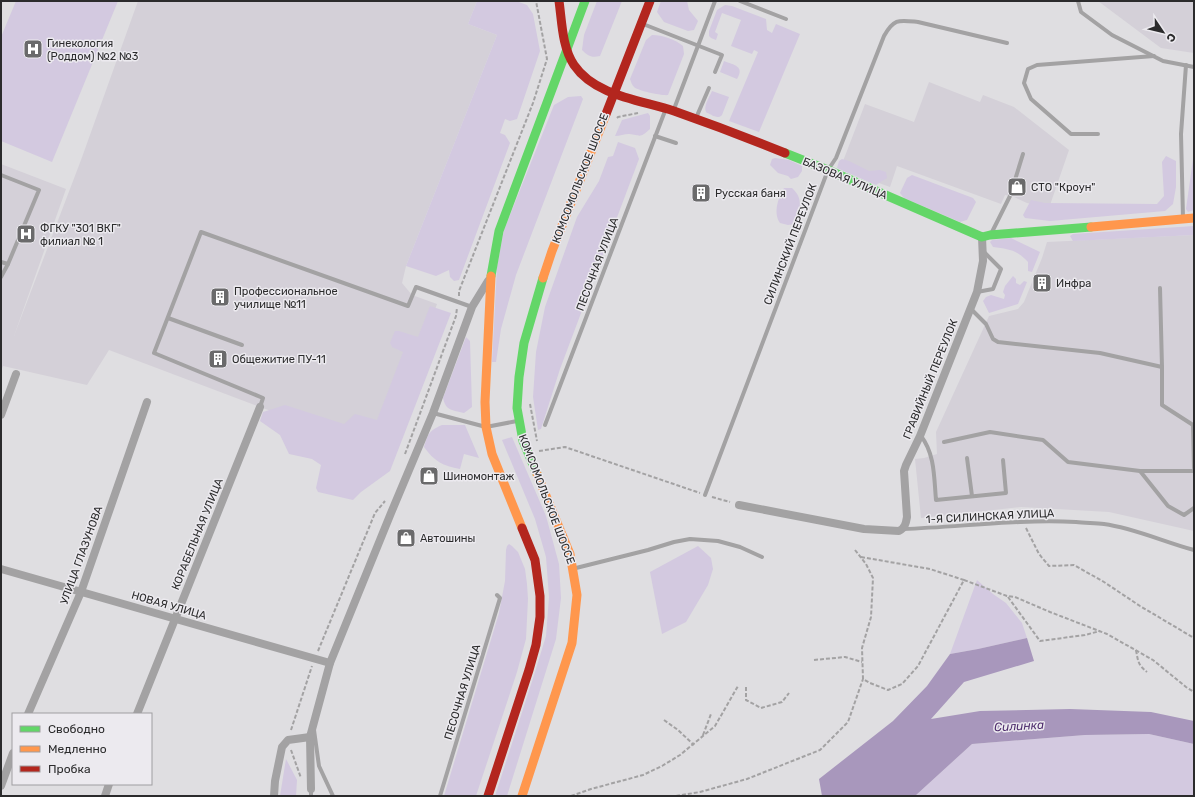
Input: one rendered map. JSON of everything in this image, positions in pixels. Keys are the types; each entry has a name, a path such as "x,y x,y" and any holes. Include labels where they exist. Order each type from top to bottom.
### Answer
{"main road":[{"name":"БАЗОВАЯ УЛИЦА","path":"559,1 566,50 574,65 584,77 597,86 627,98 695,119 828,170 986,236 1194,218"},
{"path":"488,796 530,670 536,645 540,617 540,596 535,560 492,454 486,427 485,394 490,278 499,231 585,1"},
{"name":"КОМСОМОЛЬСКОЕ ШОССЕ","path":"522,796 572,643 577,595 570,554 523,441 517,408 519,377 524,343 552,251 650,1"}],"street":[{"name":"ГРАВИЙНЫЙ ПЕРЕУЛОК","path":"903,529 907,517 904,471 920,436 977,292 986,236"},
{"path":"311,792 310,737 330,664 433,413 472,306 490,278"},
{"path":"1,415 16,374"},
{"name":"УЛИЦА ГЛАЗУНОВА","path":"28,713 80,592 147,402"},
{"name":"КОРАБЕЛЬНАЯ УЛИЦА","path":"137,713 260,407"},
{"path":"739,505 864,529 899,531 903,529"},
{"name":"НОВАЯ УЛИЦА","path":"1,569 330,664"},
{"path":"274,796 275,781 282,748 288,740 310,737"},
{"path":"1,786 12,756"},
{"path":"105,796 109,785"}],"lane":[{"name":"ПЕСОЧНАЯ УЛИЦА","path":"545,425 655,136 669,110 716,1"},
{"path":"740,1 786,19"},
{"path":"1078,1 1082,12 1112,35 1163,61 1194,67"},
{"name":"СИЛИНСКИЙ ПЕРЕУЛОК","path":"705,495 828,170 836,158 884,36 890,25 904,20 918,22 1007,43"},
{"path":"641,23 722,55 715,72"},
{"path":"1098,134 1071,134 1032,99 1024,83 1028,69 1038,65 1154,56"},
{"path":"1183,219 1181,134 1186,65"},
{"path":"695,119 709,88"},
{"path":"655,136 676,143"},
{"path":"986,236 1010,196 1023,154"},
{"path":"1,175 39,190 2,275"},
{"path":"260,407 263,398 154,353 201,232 408,306 416,287 472,306"},
{"path":"977,292 993,289 1001,269 983,250"},
{"path":"1,262 8,264"},
{"path":"944,442 990,432 1044,440 1068,462 1140,470 1194,470 1193,425 1162,405 1160,288"},
{"path":"970,309 986,324 994,339 998,342 1100,353 1162,367"},
{"path":"168,318 242,345"},
{"path":"433,413 486,427 519,421"},
{"path":"920,436 927,445 932,456 936,500 1006,493 1003,460"},
{"path":"967,458 972,496"},
{"path":"1140,470 1168,506 1184,515 1194,508"},
{"name":"1-Я СИЛИНСКАЯ УЛИЦА","path":"903,529 1023,521 1060,521 1104,524 1134,531 1194,550"},
{"path":"573,569 690,539 718,541 740,547 762,557"},
{"name":"ПЕСОЧНАЯ УЛИЦА","path":"440,796 500,598 497,595"},
{"path":"313,724 319,766 333,796"}],"path":[{"path":"402,461 456,316 460,290 533,103 547,59 536,1"},
{"path":"614,121 618,117 649,111 650,105"},
{"path":"529,400 539,451 565,446 705,495 739,505"},
{"path":"303,783 288,740 314,659 375,513 389,497"},
{"path":"1023,521 1039,554 1049,566 1074,565 1194,638"},
{"path":"676,796 700,792 747,779 820,750 848,722 862,679 862,648 871,617 873,578 855,550"},
{"path":"860,557 930,569 1015,598 1100,631 1153,660 1194,692"},
{"path":"862,679 888,690 902,684 918,666 964,580"},
{"path":"1007,596 1040,641 1085,635 1100,631"},
{"path":"1136,650 1141,668 1147,672"},
{"path":"814,660 845,657 862,662"},
{"path":"571,796 643,775 680,755 694,745 715,726 738,686"},
{"path":"746,687 746,700 761,708 782,702 789,693"},
{"path":"703,736 711,714"},
{"path":"664,720 678,730 694,745"}],"shaded area":[{"path":"16,1 118,1 52,162 1,141 1,37"},
{"path":"138,1 477,1 468,24 497,35 406,266 402,283 412,295 437,304 383,452 109,350 87,385 3,366 1,371 1,164 66,189 14,336 81,160"},
{"path":"477,1 516,1 527,5 533,14 540,51 517,119 510,121 505,119 500,133 505,135 510,143 459,280 454,281 450,277 449,270 436,276 406,266 497,35 468,24"},
{"path":"597,1 622,1 600,56 592,57 582,50 584,35"},
{"path":"661,1 687,1 689,10 698,21 694,30 688,31 664,22 657,12"},
{"path":"1098,1 1194,1 1194,53 1161,48"},
{"path":"725,5 732,6 766,19 767,30 772,33 776,24 800,34 759,132 729,121 758,52 754,50 752,54 731,46 741,20 722,13 715,32 718,34 716,40 709,36 709,31 717,10"},
{"path":"652,35 668,38 683,46 684,54 668,95 661,95 636,89 630,79 646,40"},
{"path":"724,61 735,65 739,69 740,71 737,79 720,72"},
{"path":"929,82 980,102 983,95 1014,107 1069,150 1049,208 1027,203 1005,195 1001,204 897,166 890,187 840,169 865,104 914,122"},
{"path":"712,91 729,97 722,115 719,117 707,113 705,108"},
{"path":"581,96 583,99 516,275 501,329 496,362 492,362 497,267 504,230 554,105 568,97"},
{"path":"648,113 650,116 650,129 644,134 640,136 629,134 615,136 622,120"},
{"path":"618,142 635,148 639,159 560,369 541,429 538,430 533,397 536,352 545,307 577,217 599,181 608,157 613,156"},
{"path":"1194,152 1194,210 1188,212 1186,209"},
{"path":"1166,156 1176,161 1176,187 1173,204 1165,211 1050,221 1025,218 1023,215 1031,200 1045,203 1157,204 1164,196 1162,162"},
{"path":"772,159 789,160 802,166 802,171 798,177 791,179 788,176 778,173 770,165"},
{"path":"842,159 869,171 880,170 886,172 887,178 876,185 837,168 839,161"},
{"path":"912,175 973,198 976,202 967,220 960,222 904,198 900,193 907,178"},
{"path":"784,188 792,188 796,192 800,201 798,214 794,224 788,225 780,223 778,219 777,206"},
{"path":"1194,226 1194,235 1073,241 1070,236 1073,234"},
{"path":"1194,235 1194,531 1109,512 1021,507 921,518 915,459 937,454 936,432 989,316 1018,309 1024,302 1047,242"},
{"path":"1011,238 1040,252 1032,272 1028,271 1028,262 1020,255 1008,249 993,247 990,242 992,240"},
{"path":"1013,276 1016,279 1016,283 1020,285 1024,281 1027,282 1018,304 989,313 983,301 986,297 991,295 1004,299 1005,295 1003,292 1005,286"},
{"path":"430,306 451,313 390,471 361,492 353,500 318,492 316,488 321,465 312,459 289,454 280,435 260,421 263,412 285,405 344,424 355,414 377,420 403,352 392,347 390,343 395,331 418,337"},
{"path":"466,337 470,341 472,407 464,413 448,408 443,398"},
{"path":"442,425 465,425 479,458 464,454 460,469 439,462 431,456 424,447 431,431"},
{"path":"512,437 546,516 559,564 561,598 556,639 507,796 495,796 546,636 549,597 546,557 535,519 502,440"},
{"path":"509,544 518,552 525,569 528,599 526,639 517,672 476,796 444,796 499,613 505,581 506,550"},
{"path":"698,546 711,558 713,569 708,585 686,622 662,634 650,572"},
{"path":"977,580 1006,603 1022,623 1027,638 950,654"},
{"path":"1149,734 1194,744 1194,796 915,796 972,744 1085,735"},
{"path":"286,759 297,780 296,796 280,796"}],"water":[{"name":"Силинка","path":"1027,638 1034,661 964,682 931,719 980,711 1070,709 1151,712 1194,721 1194,744 1149,734 1085,735 972,744 915,796 822,796 819,779 893,721 927,686 950,654"}],"traffic: fast":[{"path":"491,276 499,231 585,1"},
{"path":"785,153 828,170 982,237 990,235 1091,227"},
{"path":"537,474 523,441 517,408 519,377 524,343 543,278"}],"traffic: slow":[{"path":"543,278 552,251 606,114"},
{"path":"1091,227 1194,218"},
{"path":"491,276 485,402 486,427 492,454 522,528"},
{"path":"522,796 572,643 577,595 570,554 537,474"}],"traffic: jam":[{"path":"559,1 563,34 570,58 583,75 594,84 620,96 674,111 785,153"},
{"path":"606,114 650,1"},
{"path":"488,796 529,670 536,645 540,617 540,596 535,560 522,528"}],"place":[{"name":"Гинекология (Роддом) №2 №3","path":"33,49"},
{"name":"СТО \"Кроун\"","path":"1017,187"},
{"name":"Русская баня","path":"701,193"},
{"name":"ФГКУ \"301 ВКГ\" филиал № 1","path":"26,234"},
{"name":"Инфра","path":"1042,283"},
{"name":"Профессиональное училище №11","path":"220,297"},
{"name":"Общежитие ПУ-11","path":"218,359"},
{"name":"Шиномонтаж","path":"429,476"},
{"name":"Автошины","path":"406,538"}]}
